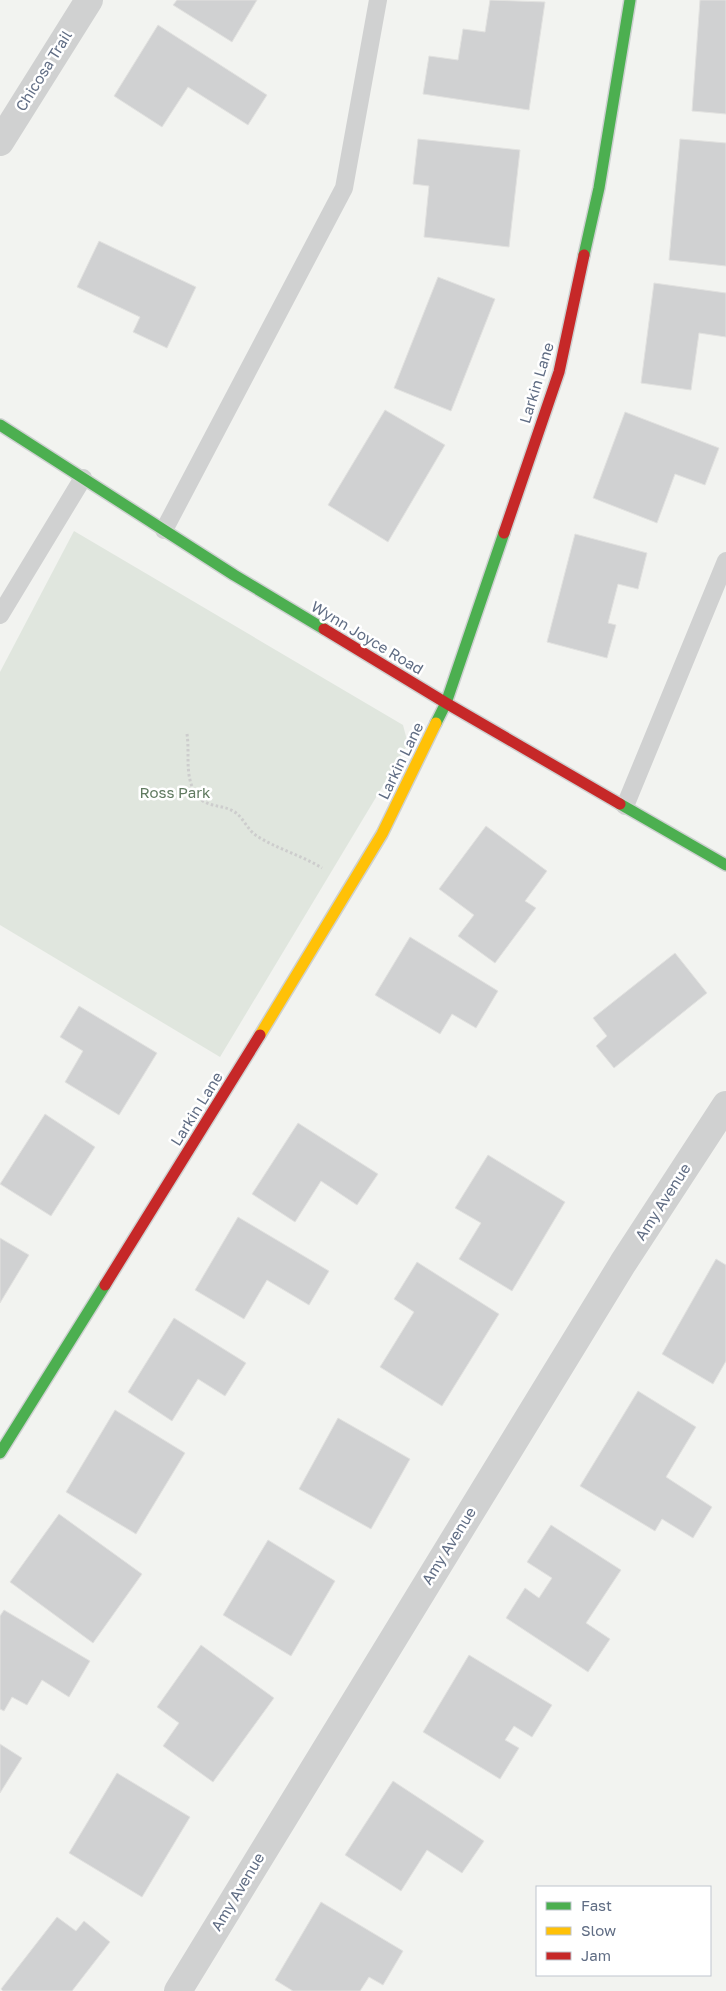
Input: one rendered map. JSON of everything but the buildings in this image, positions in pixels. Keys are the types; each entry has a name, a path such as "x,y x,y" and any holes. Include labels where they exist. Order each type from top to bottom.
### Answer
{"street":[{"name":"Chicosa Trail","path":"0,142 89,0"},
{"name":"Larkin Lane","path":"0,1453 234,1078 382,834 446,703 559,372 599,188 630,0"},
{"name":"Wynn Joyce Road","path":"0,425 234,575 446,703 726,865"},
{"name":"Amy Avenue","path":"178,1991 623,1263 726,1105"}],"lane":[{"path":"164,530 344,188 378,0"},
{"path":"0,615 83,478"},
{"path":"625,806 726,561"}],"path":[{"path":"187,734 189,748 188,770 197,796 209,804 233,810 254,834 269,843 307,858 322,868"}],"green space":[{"name":"Ross Park","path":"74,531 403,725 408,744 220,1057 0,925 0,672"}],"traffic: fast":[{"path":"584,255 599,188 630,0"},
{"path":"0,425 234,575 324,629"},
{"path":"436,723 446,703 504,533"},
{"path":"620,804 726,865"},
{"path":"0,1453 105,1285"}],"traffic: slow":[{"path":"260,1035 382,834 436,723"}],"traffic: jam":[{"path":"504,533 559,372 584,255"},
{"path":"324,629 446,703 620,804"},
{"path":"105,1285 260,1035"}]}
